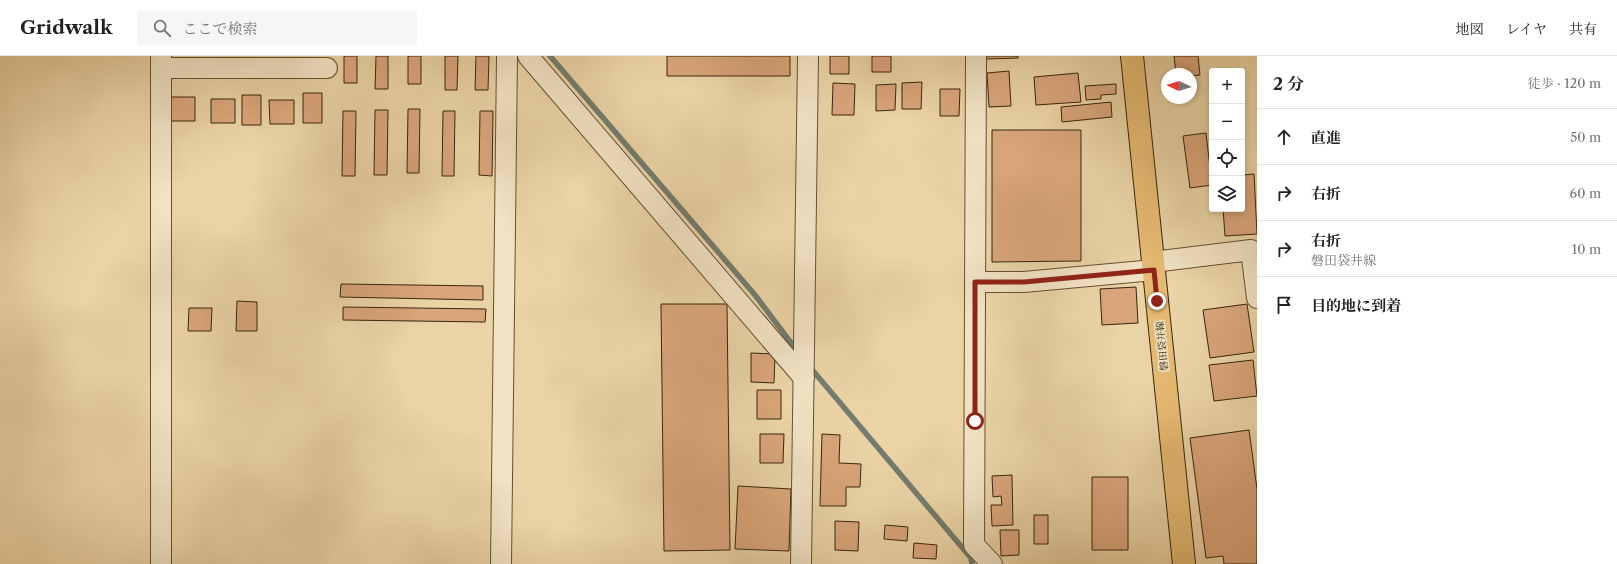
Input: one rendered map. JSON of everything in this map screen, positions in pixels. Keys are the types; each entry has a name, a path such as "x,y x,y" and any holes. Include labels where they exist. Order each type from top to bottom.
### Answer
{"main road":[{"name":"磐田袋井線","path":"1132,56 1184,564"}],"street":[{"path":"501,564 507,56"},
{"path":"528,56 804,378"},
{"path":"801,564 808,56"},
{"path":"976,56 974,545 992,564"},
{"path":"161,564 161,62 327,68"},
{"path":"975,282 1024,282 1154,266 1251,250 1257,298"}],"building":[{"path":"344,56 357,56 357,83 344,83"},
{"path":"376,56 388,56 388,89 375,89"},
{"path":"408,56 421,56 421,84 408,84"},
{"path":"445,56 458,56 457,90 445,90"},
{"path":"476,56 489,56 488,90 475,90"},
{"path":"667,56 790,56 790,76 667,76"},
{"path":"830,56 849,56 849,74 830,74"},
{"path":"872,56 891,56 891,72 872,72"},
{"path":"985,56 1018,56 1018,58 986,59"},
{"path":"1174,56 1198,56 1200,75 1197,75 1197,68 1175,68"},
{"path":"1009,71 1011,106 989,107 987,73"},
{"path":"1078,73 1081,102 1036,105 1034,77"},
{"path":"922,82 921,109 902,109 902,83"},
{"path":"833,83 855,84 854,115 832,115"},
{"path":"896,84 895,110 876,111 876,85"},
{"path":"1116,84 1116,94 1101,95 1101,99 1086,100 1085,86"},
{"path":"940,89 960,89 959,116 940,116"},
{"path":"303,93 322,93 322,123 303,123"},
{"path":"242,95 261,95 261,125 242,125"},
{"path":"171,97 195,97 195,121 171,121"},
{"path":"211,99 235,99 235,123 211,123"},
{"path":"269,100 294,100 294,124 270,124"},
{"path":"1111,102 1112,117 1062,122 1061,107"},
{"path":"408,109 420,109 419,173 407,173"},
{"path":"375,110 388,110 387,175 374,175"},
{"path":"343,111 356,111 355,176 342,176"},
{"path":"443,111 455,111 454,176 442,176"},
{"path":"480,111 493,111 492,176 479,175"},
{"path":"992,130 1081,130 1081,261 992,262"},
{"path":"1206,133 1209,159 1209,185 1190,188 1183,136"},
{"path":"1254,174 1257,234 1225,236 1223,212 1245,212 1245,175"},
{"path":"341,284 483,286 483,300 340,297"},
{"path":"1136,287 1138,323 1102,325 1100,289"},
{"path":"237,301 257,302 257,331 236,331"},
{"path":"661,304 727,304 730,550 664,551"},
{"path":"1247,304 1254,352 1210,358 1203,310"},
{"path":"343,307 486,309 485,322 343,320"},
{"path":"189,308 212,308 211,331 188,331"},
{"path":"751,353 775,354 774,383 751,382"},
{"path":"1253,360 1257,396 1214,401 1209,365"},
{"path":"757,390 781,390 781,419 757,419"},
{"path":"1249,430 1257,489 1257,564 1224,564 1223,556 1206,558 1190,438"},
{"path":"760,434 784,434 783,463 760,463"},
{"path":"822,434 840,435 839,463 861,464 860,487 846,487 846,506 820,506"},
{"path":"1012,475 1013,525 992,526 991,505 1002,505 1001,496 993,497 992,476"},
{"path":"1092,477 1128,477 1128,550 1092,550"},
{"path":"738,486 791,489 789,551 735,549"},
{"path":"1034,515 1048,515 1048,544 1034,544"},
{"path":"835,521 859,522 858,551 835,550"},
{"path":"885,525 908,527 907,541 884,539"},
{"path":"1000,530 1019,530 1019,555 1001,556"},
{"path":"914,543 937,545 936,559 913,558"}],"waterway":[{"path":"550,56 755,295 798,352"},
{"path":"809,366 971,558 972,564"}],"route":[{"path":"975,421 975,282 1024,282 1154,270 1157,301"}]}
